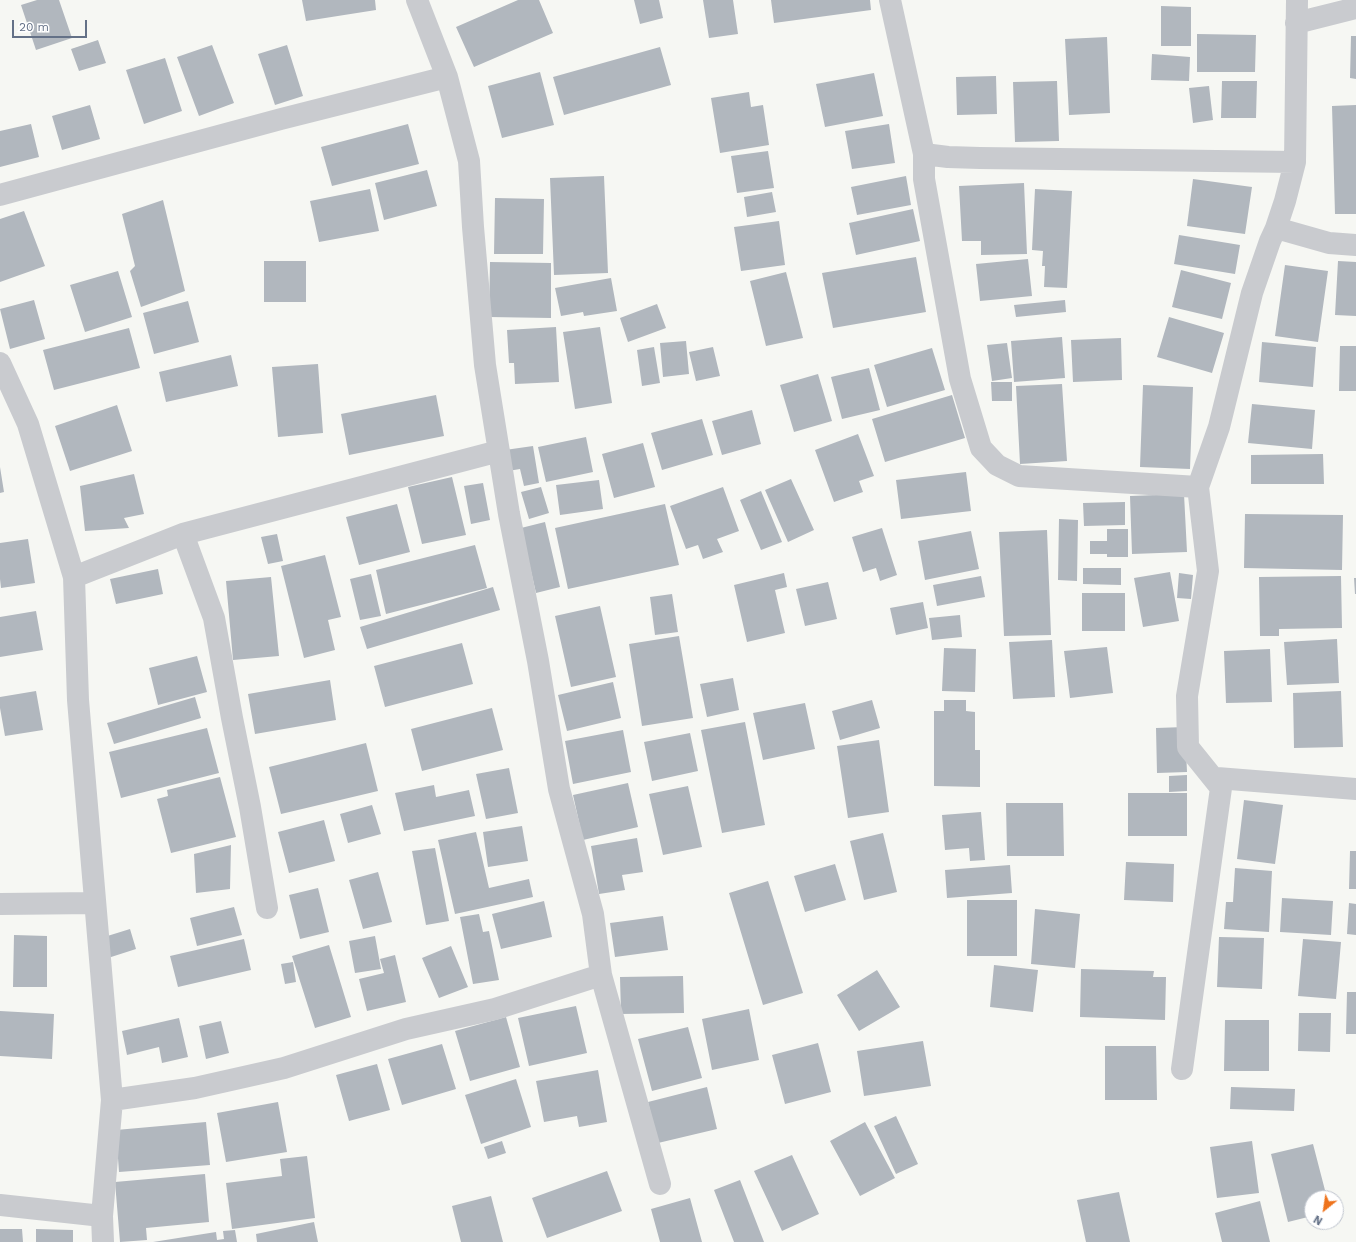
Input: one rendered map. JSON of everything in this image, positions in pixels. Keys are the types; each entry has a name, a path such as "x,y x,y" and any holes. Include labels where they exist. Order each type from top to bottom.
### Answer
{"street":[{"path":"417,0 447,78 469,161 485,365 509,514 538,661 559,789 593,914 601,975 660,1184"},
{"path":"890,0 924,154 924,179 960,379 981,448 997,465 1019,476 1198,487"},
{"path":"1221,788 1188,747 1187,696 1208,571 1198,487 1219,427 1252,293 1286,201 1296,162 1297,0"},
{"path":"1296,23 1356,8"},
{"path":"0,195 281,119 447,78"},
{"path":"924,154 948,157 980,158 1296,162"},
{"path":"1276,228 1329,243 1356,245"},
{"path":"0,363 28,424 74,577 78,700 112,1100 102,1216 103,1242"},
{"path":"74,577 183,534 499,451"},
{"path":"183,534 214,618 250,808 267,908"},
{"path":"1182,1069 1221,788 1217,778 1356,788"},
{"path":"0,904 95,903"},
{"path":"112,1100 195,1088 284,1068 406,1029 495,1009 601,975"},
{"path":"0,1205 102,1216"}],"building":[{"path":"37,0 59,0 72,38 36,50 21,5"},
{"path":"302,0 375,0 376,10 306,21"},
{"path":"518,0 539,0 553,33 474,67 456,27"},
{"path":"634,0 659,0 663,18 640,24"},
{"path":"703,0 733,0 738,34 709,38"},
{"path":"771,0 870,0 871,10 774,23"},
{"path":"1161,6 1191,7 1191,46 1161,46"},
{"path":"1197,34 1256,35 1255,72 1197,72"},
{"path":"1351,36 1356,36 1356,79 1350,78"},
{"path":"1107,37 1110,113 1069,115 1065,39"},
{"path":"98,40 106,63 79,71 71,49"},
{"path":"212,45 234,103 199,116 177,57"},
{"path":"287,45 303,96 275,105 258,54"},
{"path":"660,47 671,85 564,115 553,77"},
{"path":"1152,54 1190,57 1189,81 1151,80"},
{"path":"165,58 182,111 144,124 126,70"},
{"path":"540,72 554,125 502,138 488,86"},
{"path":"874,73 883,116 825,127 816,84"},
{"path":"996,76 997,114 957,115 956,77"},
{"path":"1057,81 1059,141 1015,142 1013,82"},
{"path":"1222,81 1257,81 1256,118 1221,118"},
{"path":"1209,86 1213,120 1193,123 1189,88"},
{"path":"749,92 751,107 763,105 769,145 720,153 711,98"},
{"path":"90,105 100,139 62,150 52,116"},
{"path":"1356,105 1356,214 1335,214 1332,106"},
{"path":"31,124 39,157 0,167 0,131"},
{"path":"408,124 419,164 332,186 321,147"},
{"path":"889,124 895,163 852,169 845,131"},
{"path":"768,151 774,188 737,193 731,156"},
{"path":"427,170 437,206 384,220 375,183"},
{"path":"604,176 608,273 554,275 550,178"},
{"path":"906,176 911,205 857,215 851,187"},
{"path":"1193,179 1252,187 1245,234 1187,226"},
{"path":"1024,183 1027,254 981,255 981,241 962,241 959,186"},
{"path":"370,189 379,231 319,242 310,201"},
{"path":"1035,189 1072,191 1067,288 1044,287 1045,266 1042,266 1043,251 1032,250"},
{"path":"772,192 776,212 747,217 744,197"},
{"path":"495,198 544,199 543,254 494,254"},
{"path":"163,200 185,291 141,307 130,271 135,266 122,214"},
{"path":"913,209 920,241 856,255 849,223"},
{"path":"24,211 45,266 0,282 0,219"},
{"path":"779,221 785,265 741,271 734,227"},
{"path":"1179,235 1240,245 1235,274 1174,264"},
{"path":"916,257 926,312 833,328 822,273"},
{"path":"1028,259 1032,296 980,301 976,264"},
{"path":"264,261 306,261 306,302 264,302"},
{"path":"1338,261 1356,262 1356,316 1335,315"},
{"path":"490,262 551,263 551,318 489,317"},
{"path":"1285,265 1328,271 1318,342 1275,336"},
{"path":"1181,270 1231,283 1222,319 1172,307"},
{"path":"118,271 132,317 85,332 70,285"},
{"path":"786,272 803,338 766,346 750,281"},
{"path":"611,278 617,311 584,316 583,312 561,316 555,288"},
{"path":"34,300 45,339 10,349 0,309"},
{"path":"1065,300 1066,312 1016,317 1014,305"},
{"path":"188,301 199,342 154,354 143,313"},
{"path":"657,304 666,328 628,342 620,318"},
{"path":"1169,317 1224,333 1212,373 1157,357"},
{"path":"556,327 559,382 515,384 514,363 509,363 507,330"},
{"path":"600,327 612,403 575,409 563,332"},
{"path":"129,328 140,368 54,390 43,350"},
{"path":"1062,337 1065,378 1014,382 1011,341"},
{"path":"1121,338 1122,380 1073,382 1071,340"},
{"path":"686,341 689,374 663,377 660,343"},
{"path":"1262,342 1316,347 1313,387 1259,382"},
{"path":"1007,343 1012,378 992,381 987,345"},
{"path":"1340,346 1356,346 1356,391 1339,391"},
{"path":"654,347 660,383 642,386 637,350"},
{"path":"713,347 720,376 696,381 689,352"},
{"path":"932,348 945,390 887,407 874,365"},
{"path":"231,355 238,386 166,402 159,372"},
{"path":"318,364 323,433 278,437 272,367"},
{"path":"869,368 880,410 842,419 831,377"},
{"path":"818,374 832,421 794,432 780,385"},
{"path":"991,382 1012,382 1012,401 992,401"},
{"path":"1062,384 1067,461 1020,464 1016,386"},
{"path":"1143,385 1193,387 1190,469 1140,467"},
{"path":"436,395 444,436 349,455 341,414"},
{"path":"952,395 965,438 885,462 872,419"},
{"path":"1252,404 1315,410 1312,449 1248,443"},
{"path":"117,405 132,451 70,471 55,426"},
{"path":"752,410 761,444 722,455 712,421"},
{"path":"702,419 713,455 662,470 651,433"},
{"path":"858,434 874,476 859,481 863,492 834,502 815,450"},
{"path":"586,437 593,472 546,482 538,447"},
{"path":"643,443 655,487 614,498 602,454"},
{"path":"533,446 539,483 524,486 520,469 508,471 505,450"},
{"path":"1323,454 1324,484 1251,484 1251,455"},
{"path":"0,467 4,492 0,493"},
{"path":"966,472 971,511 901,519 896,480"},
{"path":"134,474 144,514 124,518 129,528 85,531 80,486"},
{"path":"452,477 466,535 422,544 408,487"},
{"path":"791,479 814,530 788,542 765,490"},
{"path":"599,480 603,509 560,515 556,485"},
{"path":"483,483 490,520 471,524 464,486"},
{"path":"541,487 549,513 529,519 521,492"},
{"path":"723,487 739,531 717,539 723,552 703,559 698,545 686,549 670,506"},
{"path":"761,491 782,542 761,550 740,500"},
{"path":"1184,494 1187,552 1132,554 1130,496"},
{"path":"1125,502 1125,525 1084,526 1083,503"},
{"path":"397,504 410,552 359,565 346,517"},
{"path":"665,504 679,565 568,589 555,528"},
{"path":"1245,514 1343,515 1342,570 1244,568"},
{"path":"1059,519 1078,520 1077,581 1058,580"},
{"path":"545,522 560,587 536,593 521,528"},
{"path":"882,528 897,575 880,581 876,568 863,572 852,537"},
{"path":"1107,529 1128,529 1128,557 1107,557 1107,554 1090,554 1090,541 1107,541"},
{"path":"1047,530 1051,635 1004,636 999,532"},
{"path":"971,531 979,569 925,580 918,541"},
{"path":"277,534 283,561 268,564 261,537"},
{"path":"28,539 35,583 1,588 0,543"},
{"path":"475,545 487,588 386,614 376,570"},
{"path":"325,555 341,617 328,620 335,650 304,658 281,566"},
{"path":"1083,568 1121,568 1121,585 1083,584"},
{"path":"158,569 163,594 116,604 110,579"},
{"path":"1170,572 1179,621 1143,627 1134,578"},
{"path":"784,573 787,587 775,590 785,633 747,642 734,585"},
{"path":"1179,573 1193,575 1191,599 1177,598"},
{"path":"371,574 381,616 360,620 350,579"},
{"path":"981,576 985,597 937,606 933,585"},
{"path":"1341,576 1342,628 1279,629 1279,636 1260,636 1259,577"},
{"path":"271,577 279,656 233,660 226,581"},
{"path":"1354,578 1356,578 1356,594 1355,594"},
{"path":"828,582 837,619 805,626 796,589"},
{"path":"493,587 500,610 367,649 360,627"},
{"path":"1082,593 1125,593 1125,631 1082,631"},
{"path":"672,594 678,632 655,635 650,597"},
{"path":"923,602 928,628 896,635 890,608"},
{"path":"600,606 616,677 571,687 555,616"},
{"path":"36,611 43,650 0,657 0,617"},
{"path":"960,615 962,637 932,640 929,618"},
{"path":"679,636 693,718 642,726 629,644"},
{"path":"1337,639 1339,683 1287,685 1284,642"},
{"path":"1052,640 1055,697 1013,699 1009,642"},
{"path":"462,643 473,684 385,707 374,666"},
{"path":"1107,647 1113,693 1070,698 1064,651"},
{"path":"944,648 976,649 975,692 942,691"},
{"path":"1270,649 1272,702 1226,703 1224,651"},
{"path":"197,656 207,692 158,705 149,668"},
{"path":"733,678 739,710 707,717 700,684"},
{"path":"330,680 336,720 255,734 248,694"},
{"path":"613,682 621,718 567,731 558,695"},
{"path":"36,691 43,730 5,736 0,708 0,697"},
{"path":"1341,691 1343,747 1294,748 1293,693"},
{"path":"195,697 201,718 114,744 107,723"},
{"path":"872,700 880,728 840,740 832,711"},
{"path":"944,700 966,700 966,711 975,712 975,750 980,750 980,787 934,786 934,711 944,711"},
{"path":"805,703 815,749 763,760 753,713"},
{"path":"492,708 503,750 422,771 411,729"},
{"path":"745,722 765,825 722,833 701,730"},
{"path":"1185,727 1187,772 1157,773 1156,728"},
{"path":"207,728 219,773 121,798 109,752"},
{"path":"623,730 631,772 573,784 565,741"},
{"path":"690,733 698,771 652,781 644,742"},
{"path":"879,740 889,812 848,818 837,746"},
{"path":"366,743 378,791 281,814 269,767"},
{"path":"509,768 518,813 486,819 476,774"},
{"path":"1187,775 1187,791 1169,792 1169,776"},
{"path":"220,777 236,837 171,853 157,799 168,796 167,790"},
{"path":"628,783 638,827 583,840 573,795"},
{"path":"434,785 436,797 469,790 475,816 404,831 395,793"},
{"path":"688,786 702,847 663,855 649,794"},
{"path":"1128,793 1187,793 1187,836 1128,836"},
{"path":"1244,800 1283,805 1275,864 1237,859"},
{"path":"1006,803 1063,803 1064,856 1007,856"},
{"path":"372,805 381,834 348,843 340,814"},
{"path":"981,812 985,860 970,861 969,848 945,850 942,815"},
{"path":"324,820 335,861 289,873 278,832"},
{"path":"522,826 528,861 488,867 483,832"},
{"path":"476,832 489,888 529,879 533,897 455,914 438,840"},
{"path":"883,833 897,892 864,900 850,841"},
{"path":"637,838 643,872 622,875 625,890 599,894 591,846"},
{"path":"231,845 230,889 196,893 194,854"},
{"path":"435,848 449,921 426,925 412,851"},
{"path":"1350,851 1356,851 1356,889 1349,889"},
{"path":"1126,862 1174,864 1173,902 1124,900"},
{"path":"835,864 846,900 805,912 794,876"},
{"path":"1010,865 1012,893 947,898 945,870"},
{"path":"1235,868 1272,871 1269,932 1224,929 1226,902 1233,902"},
{"path":"378,872 392,922 363,929 349,880"},
{"path":"768,881 803,993 763,1005 729,893"},
{"path":"318,888 329,932 300,939 289,895"},
{"path":"1282,898 1333,901 1331,935 1280,932"},
{"path":"967,900 1017,900 1017,956 967,956"},
{"path":"544,901 552,937 501,949 492,914"},
{"path":"1349,903 1356,904 1356,935 1347,934"},
{"path":"234,907 242,935 197,946 190,918"},
{"path":"1035,909 1080,914 1075,968 1031,964"},
{"path":"479,914 483,932 489,931 499,980 473,984 460,917"},
{"path":"663,916 668,950 615,957 610,923"},
{"path":"130,929 136,949 108,958 101,938"},
{"path":"14,935 47,936 47,987 13,987"},
{"path":"375,936 381,969 355,973 349,941"},
{"path":"1219,937 1264,938 1262,989 1217,987"},
{"path":"244,939 251,970 178,987 170,956"},
{"path":"1303,939 1341,942 1336,999 1298,996"},
{"path":"329,945 351,1017 315,1028 292,956"},
{"path":"451,946 468,987 439,998 422,958"},
{"path":"395,955 406,1002 367,1011 359,979 384,973 380,959"},
{"path":"293,962 296,982 285,984 281,964"},
{"path":"994,965 1038,970 1033,1012 990,1007"},
{"path":"1081,969 1154,971 1153,977 1166,977 1165,1020 1080,1017"},
{"path":"877,970 900,1007 859,1031 837,995"},
{"path":"683,976 684,1013 621,1014 620,977"},
{"path":"1347,992 1356,992 1356,1034 1346,1034"},
{"path":"576,1006 587,1053 529,1066 518,1018"},
{"path":"749,1009 759,1060 712,1070 702,1019"},
{"path":"0,1011 54,1014 52,1059 0,1056"},
{"path":"1299,1013 1331,1013 1330,1052 1298,1051"},
{"path":"506,1017 520,1067 470,1081 455,1031"},
{"path":"179,1018 188,1057 162,1063 159,1047 127,1055 122,1031"},
{"path":"1225,1020 1269,1020 1269,1071 1224,1071"},
{"path":"221,1021 229,1053 206,1059 199,1026"},
{"path":"688,1027 702,1078 652,1091 638,1039"},
{"path":"923,1041 931,1086 864,1096 857,1051"},
{"path":"818,1043 831,1092 785,1104 772,1055"},
{"path":"442,1044 456,1089 402,1105 388,1059"},
{"path":"1105,1046 1156,1046 1157,1100 1105,1100"},
{"path":"377,1064 390,1110 349,1121 336,1075"},
{"path":"598,1070 607,1122 579,1127 577,1116 544,1122 536,1081"},
{"path":"516,1079 531,1127 481,1144 465,1095"},
{"path":"707,1087 717,1129 658,1143 648,1102"},
{"path":"1231,1087 1295,1089 1294,1111 1230,1109"},
{"path":"278,1102 287,1152 226,1162 217,1113"},
{"path":"896,1116 918,1164 896,1174 874,1126"},
{"path":"206,1122 210,1165 119,1172 116,1130"},
{"path":"865,1122 895,1178 860,1196 830,1141"},
{"path":"502,1141 506,1153 488,1159 484,1147"},
{"path":"1252,1141 1259,1193 1217,1198 1210,1147"},
{"path":"1313,1144 1325,1190 1304,1190 1304,1218 1288,1222 1271,1154"},
{"path":"792,1155 819,1214 782,1231 754,1171"},
{"path":"307,1156 315,1218 232,1229 226,1183 282,1176 280,1159"},
{"path":"607,1171 622,1211 547,1238 532,1198"},
{"path":"205,1174 209,1222 146,1228 147,1240 120,1242 115,1182"},
{"path":"740,1180 764,1242 734,1242 714,1190"},
{"path":"1119,1192 1130,1242 1086,1242 1077,1200"},
{"path":"491,1196 503,1242 461,1242 452,1206"},
{"path":"690,1198 702,1242 660,1242 651,1209"},
{"path":"1260,1201 1270,1242 1222,1242 1215,1213"},
{"path":"314,1222 318,1242 257,1242 256,1234"},
{"path":"0,1229 22,1229 23,1242 0,1242"},
{"path":"36,1229 73,1230 73,1242 36,1242"},
{"path":"235,1230 237,1242 153,1242 216,1232 217,1240 224,1239 223,1231"}]}
